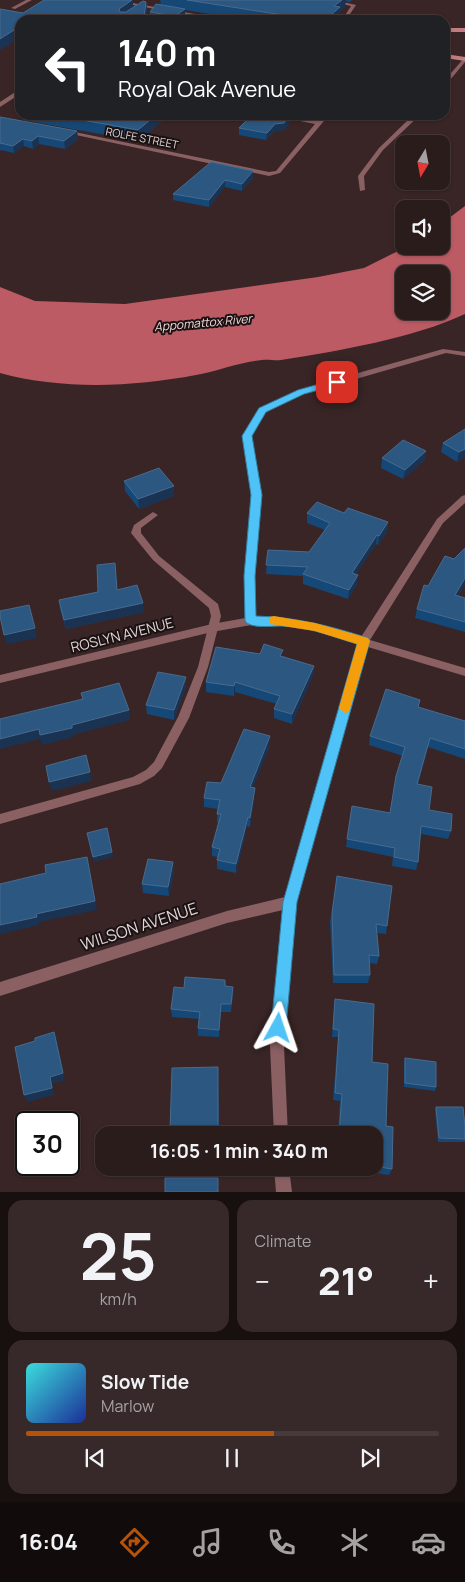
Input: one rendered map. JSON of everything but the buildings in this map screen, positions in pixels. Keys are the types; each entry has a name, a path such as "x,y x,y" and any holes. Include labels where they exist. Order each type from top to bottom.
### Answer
{"street":[{"path":"13,8 30,0"},
{"path":"106,0 197,15"},
{"path":"326,0 354,6 348,15"},
{"path":"132,13 143,6"},
{"path":"450,30 465,30"},
{"path":"450,57 465,59"},
{"path":"450,78 465,59"},
{"path":"0,105 15,94"},
{"path":"303,120 320,123 322,120"},
{"path":"362,190 361,176 381,149 413,120"},
{"name":"ROLFE STREET","path":"57,131 270,174 278,172 320,123"},
{"path":"250,621 250,576 256,495 247,436 262,410 301,392 446,351 465,354"},
{"path":"281,1126 277,1046 290,902 364,641 440,521 465,498"},
{"path":"0,819 136,781 150,773 158,765 183,718 203,667 216,616 214,608 156,558 136,533 137,527 153,515"},
{"name":"ROSLYN AVENUE","path":"0,679 212,628 250,621 286,622 315,627 465,672"},
{"name":"WILSON AVENUE","path":"0,989 227,917 290,902"},
{"path":"283,1176 284,1192"}],"water":[{"name":"Appomattox River","path":"465,206 465,314 450,320 445,322 423,330 351,348 281,360 254,361 196,375 148,382 98,385 73,384 48,382 0,373 0,287 35,301 125,304 318,277 364,268 395,252 395,255 450,255 450,217"}],"slow traffic":[{"path":"274,620 315,627 364,641 345,708"}],"route":[{"path":"278,1028 290,902 364,641 315,627 269,620 250,621 250,576 256,495 247,436 262,410 301,392 337,382"}]}
